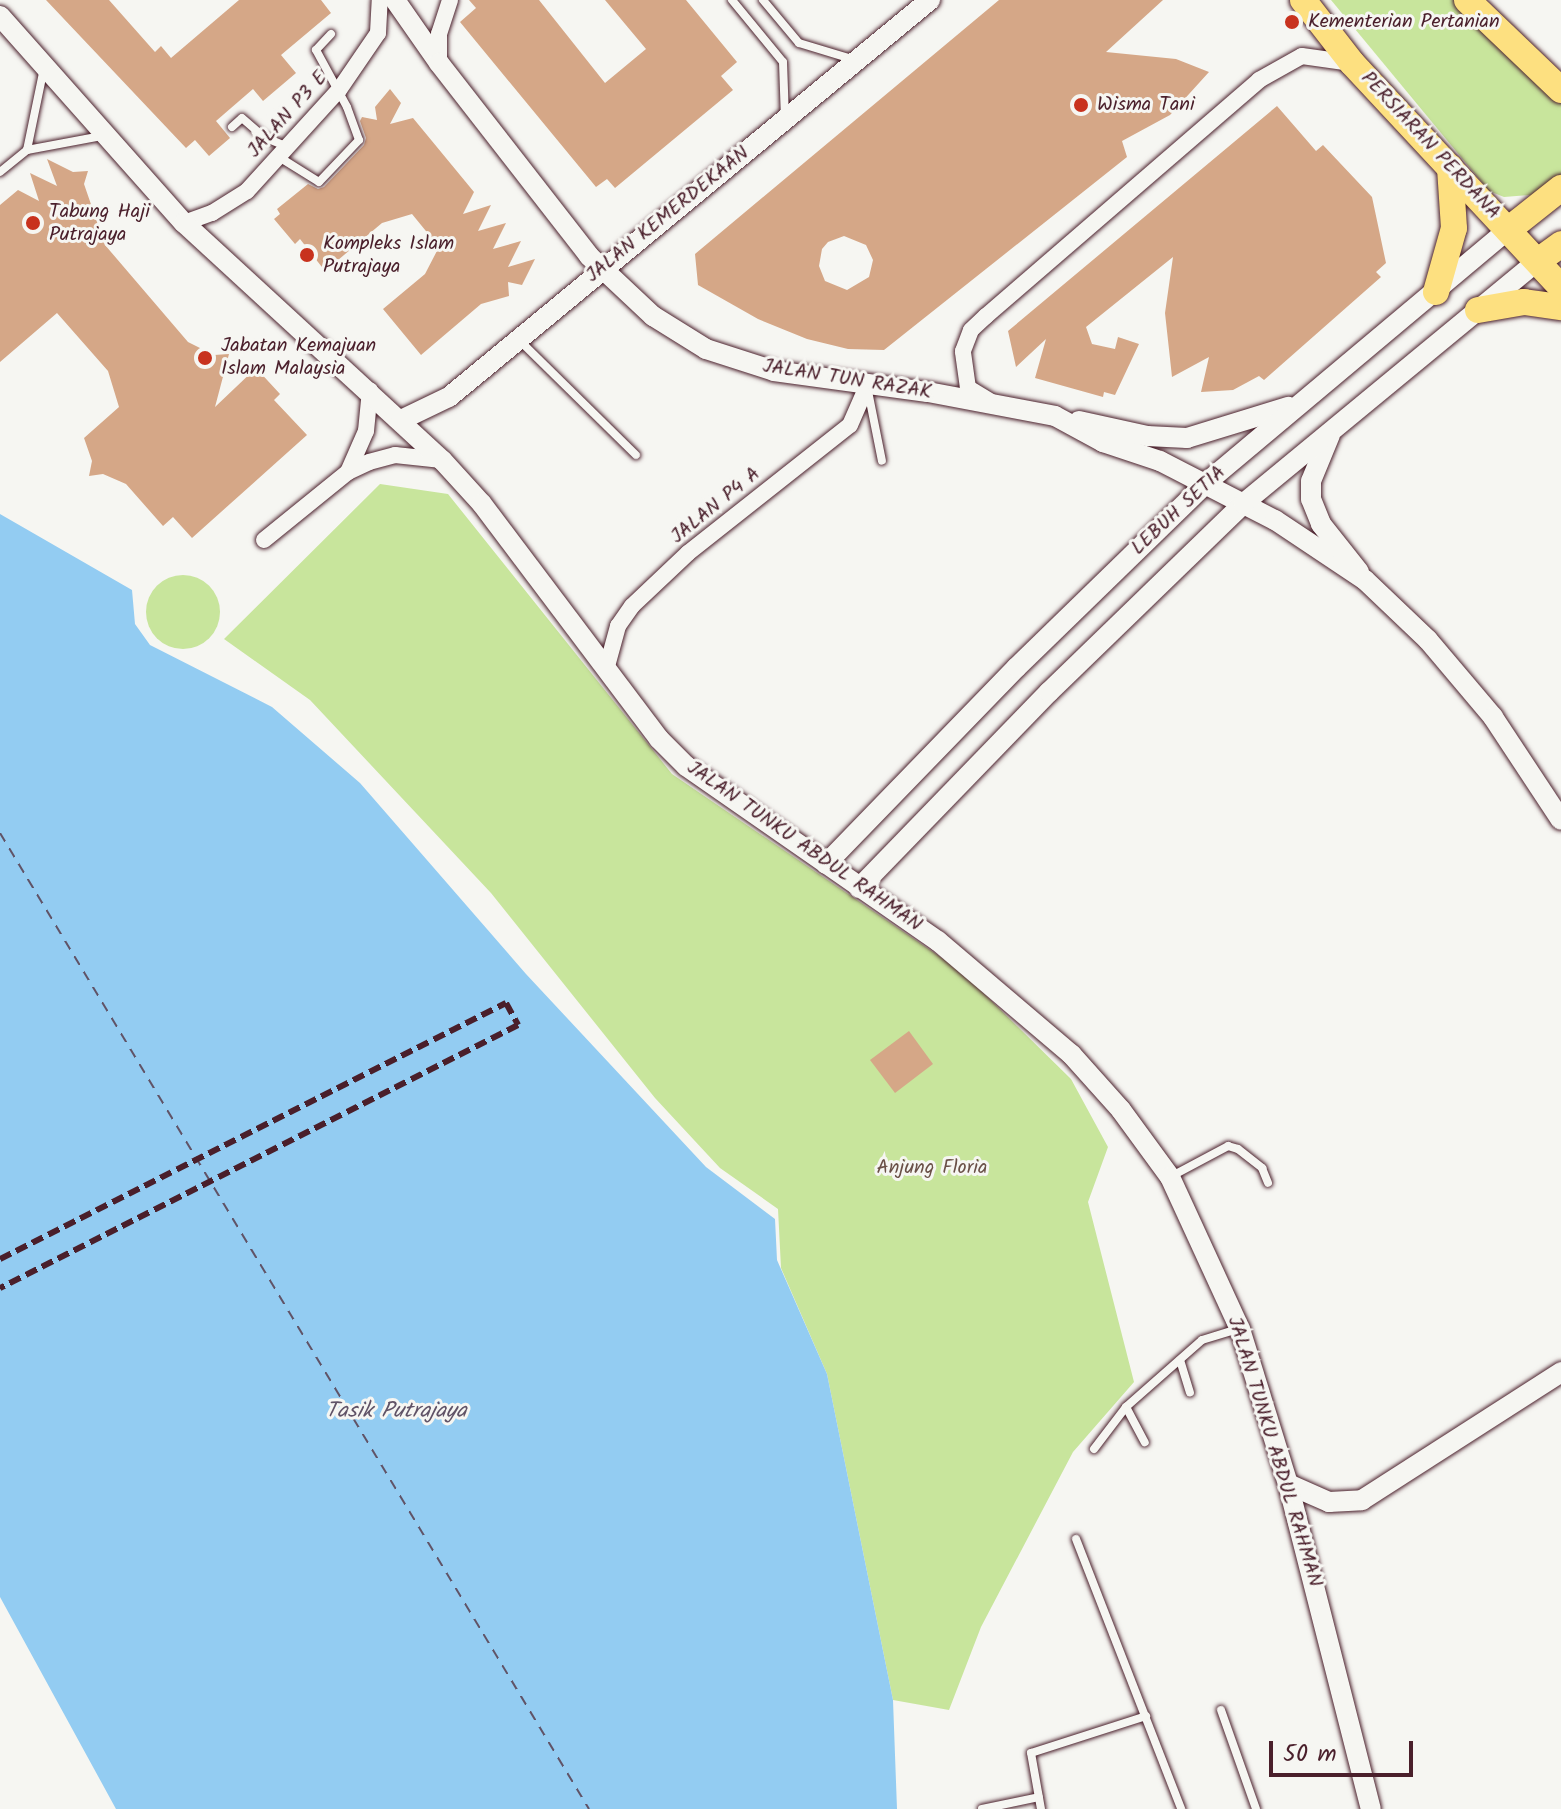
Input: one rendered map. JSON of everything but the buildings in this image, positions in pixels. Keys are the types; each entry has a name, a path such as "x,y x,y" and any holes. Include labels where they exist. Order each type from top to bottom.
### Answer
{"main road":[{"name":"PERSIARAN PERDANA","path":"1303,0 1352,63 1561,287"},
{"path":"1467,0 1561,90"},
{"path":"1436,292 1454,228 1450,167"},
{"name":"LEBUH SETIA","path":"1508,230 1561,188"},
{"name":"LEBUH SETIA","path":"1538,261 1561,244"},
{"path":"1478,310 1524,302 1561,307"}],"street":[{"name":"JALAN P3 E","path":"184,223 212,213 247,191 339,90 378,33 380,0"},
{"name":"JALAN TUN RAZAK","path":"395,0 439,63 601,269 645,310 706,349 774,371 1055,416 1103,442 1160,461 1244,503 1365,580"},
{"path":"439,63 439,34 450,0"},
{"name":"JALAN KEMERDEKAAN","path":"401,420 449,397 930,0"},
{"name":"JALAN TUNKU ABDUL RAHMAN","path":"0,16 103,136 184,223 370,390 442,460 482,504 659,739 686,766 938,941 1071,1054 1121,1110 1170,1177 1240,1329 1288,1484 1371,1809"},
{"path":"998,405 968,388 963,351 971,330 1259,80 1302,56 1352,63"},
{"name":"LEBUH SETIA","path":"826,864 1017,667 1206,483 1508,230"},
{"name":"LEBUH SETIA","path":"859,888 1049,692 1244,503 1538,261"},
{"name":"JALAN P4 A","path":"606,670 618,626 632,606 688,553 850,425 867,386"},
{"path":"348,472 366,431 370,390"},
{"path":"1055,416 1147,436 1187,438 1300,404"},
{"path":"1333,428 1311,481 1311,499 1321,524 1365,580 1428,640 1493,717 1561,820"},
{"path":"264,540 348,472 388,455 442,460"},
{"path":"1288,1484 1329,1502 1362,1500 1561,1372"}],"lane":[{"path":"732,0 783,62 785,119"},
{"path":"763,0 799,43 857,60"},
{"path":"232,127 242,118 319,182 359,140 339,90 316,50 331,34"},
{"path":"27,150 44,68"},
{"path":"0,172 27,150 103,136"},
{"path":"518,340 636,455"},
{"path":"867,386 882,461"},
{"path":"1170,1177 1228,1146 1238,1149 1262,1168 1268,1183"},
{"path":"1094,1449 1126,1407 1202,1340 1240,1329"},
{"path":"1180,1360 1190,1392"},
{"path":"1126,1407 1145,1442"},
{"path":"1076,1539 1181,1809"},
{"path":"1221,1710 1256,1809"},
{"path":"1041,1809 1031,1753 1146,1716"},
{"path":"982,1809 1039,1797"}],"green space":[{"path":"1331,0 1454,0 1561,103 1561,175 1531,195 1504,197 1489,191"},
{"name":"Anjung Floria","path":"380,484 448,494 672,774 961,971 1071,1079 1108,1147 1088,1202 1134,1382 1073,1452 981,1627 949,1710 893,1700 827,1374 781,1268 778,1209 720,1168 655,1098 491,893 310,700 224,639"},
{"path":"183,575 197,578 209,586 217,598 220,612 217,626 209,638 197,646 183,649 169,646 157,638 149,626 146,612 149,598 157,586 169,578"}],"water":[{"name":"Tasik Putrajaya","path":"0,514 132,590 135,624 150,645 272,707 360,783 526,974 706,1167 775,1219 777,1260 827,1374 893,1700 897,1809 116,1809 0,1597"}],"ferry route":[{"path":"0,833 589,1809"}],"railway":[{"path":"0,1259 506,1003 518,1025 0,1288"}],"place":[{"name":"Kementerian Pertanian","path":"1292,22"},
{"name":"Wisma Tani","path":"1081,105"},
{"name":"Tabung Haji Putrajaya","path":"33,223"},
{"name":"Kompleks Islam Putrajaya","path":"307,255"},
{"name":"Jabatan Kemajuan Islam Malaysia","path":"205,358"}]}
